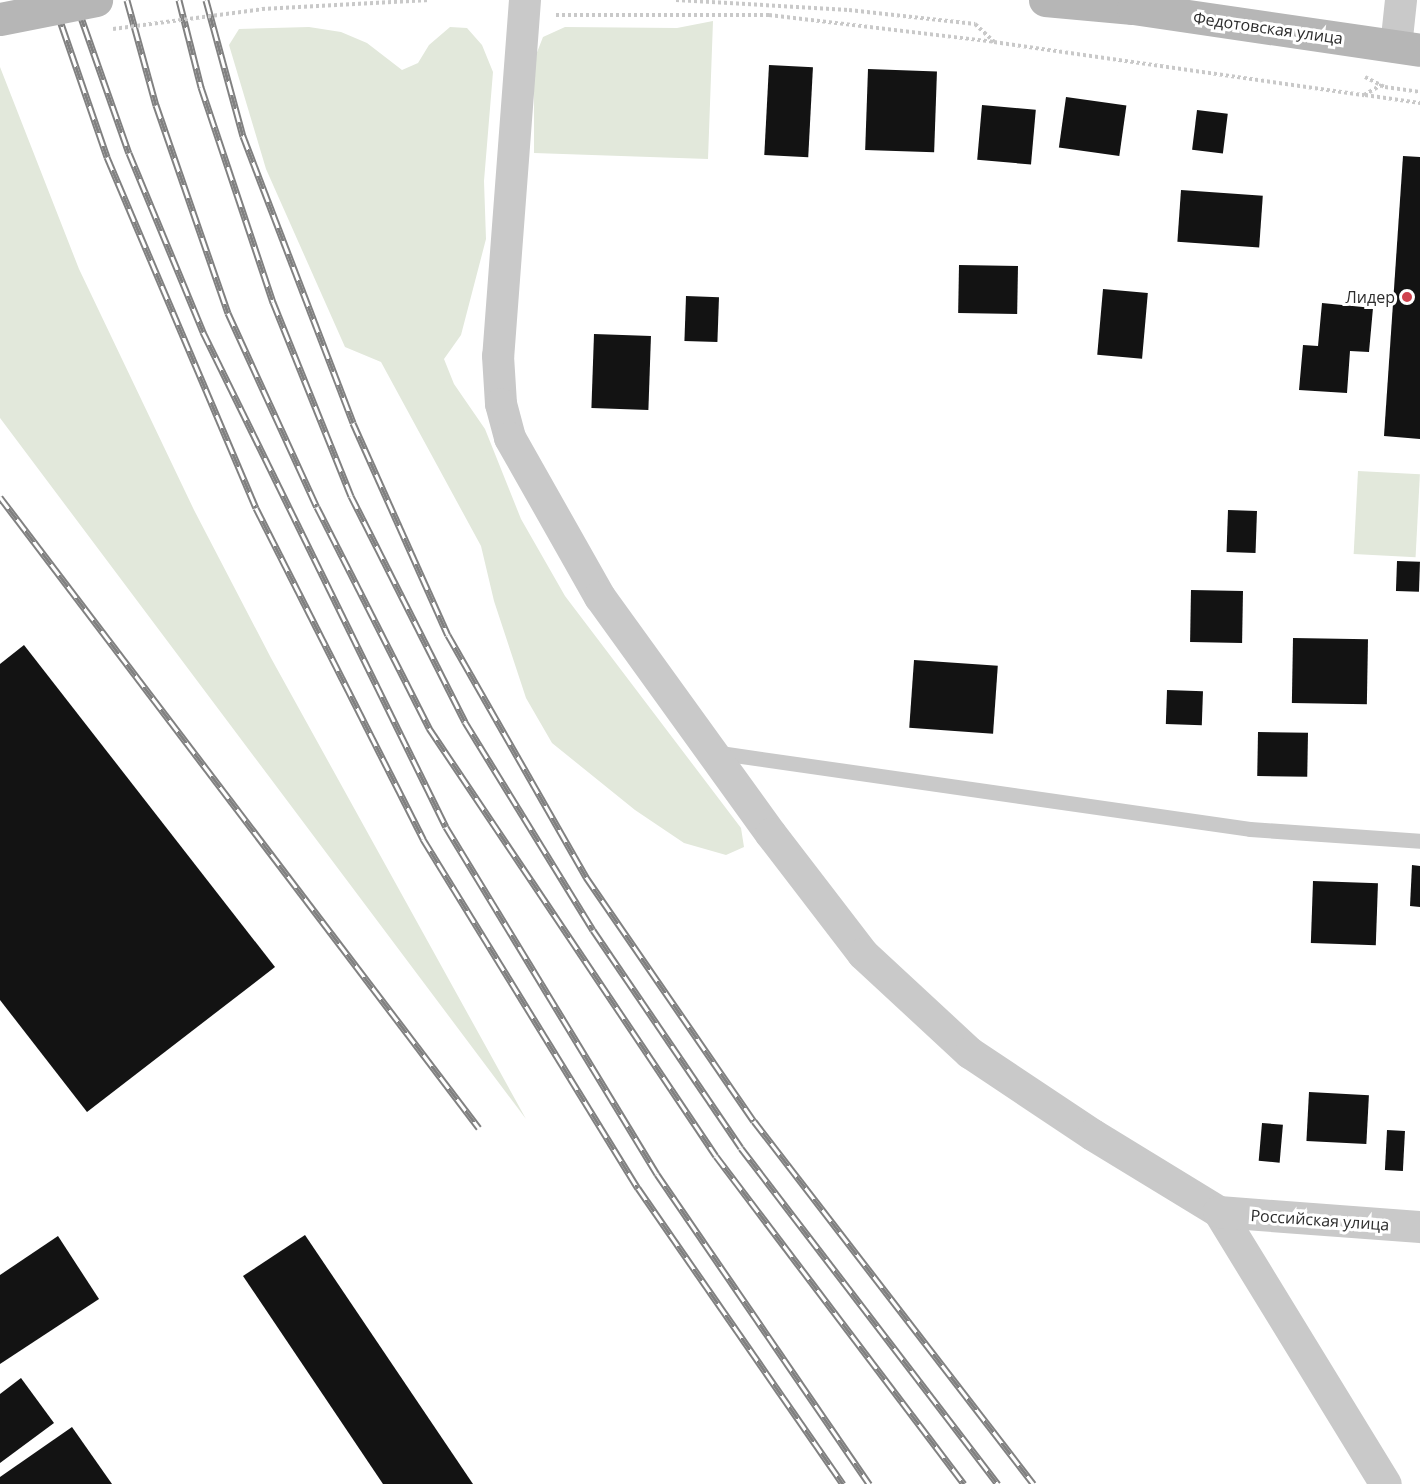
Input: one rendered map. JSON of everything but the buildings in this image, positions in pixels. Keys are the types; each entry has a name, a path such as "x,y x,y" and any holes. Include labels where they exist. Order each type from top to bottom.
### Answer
{"main road":[{"path":"0,19 96,0"},
{"name":"Федотовская улица","path":"1045,0 1133,8 1408,49"}],"street":[{"path":"1401,0 1408,49"},
{"path":"524,8 498,356 501,404 510,438 600,597 863,954 970,1053 1093,1135 1219,1212 1386,1484"},
{"name":"Российская улица","path":"1219,1212 1420,1227"}],"lane":[{"path":"712,752 1250,829 1420,841"}],"path":[{"path":"108,30 262,9 430,0"},
{"path":"676,0 849,10 975,24 994,42"},
{"path":"524,8 769,15 994,42 1420,103"},
{"path":"1363,74 1381,85 1420,92"},
{"path":"1364,95 1381,85"}],"shaded area":[{"path":"713,21 708,159 534,153 534,60 543,37 565,27 677,28"},
{"path":"309,27 341,32 367,43 402,70 418,63 429,45 450,27 467,28 482,45 493,72 484,181 486,239 461,335 444,359 454,384 485,429 521,519 565,596 741,828 744,847 726,855 684,843 635,810 552,743 526,698 494,601 481,546 381,362 345,347 266,169 229,45 239,29"},
{"path":"0,67 79,269 194,510 271,658 526,1119 0,418"},
{"path":"1358,471 1420,474 1416,557 1354,554"}],"railway":[{"path":"53,0 107,157 256,508 423,839 638,1188 843,1484"},
{"path":"75,0 129,153 203,332 446,827 657,1174 869,1484"},
{"path":"127,0 156,105 228,313 317,507 429,728 716,1156 964,1484"},
{"path":"179,0 201,87 273,302 351,496 465,722 593,930 741,1148 998,1484"},
{"path":"206,0 243,136 353,423 448,635 586,877 754,1121 1034,1484"},
{"path":"0,497 479,1128"}],"place":[{"name":"Лидер","path":"1407,297"}]}
